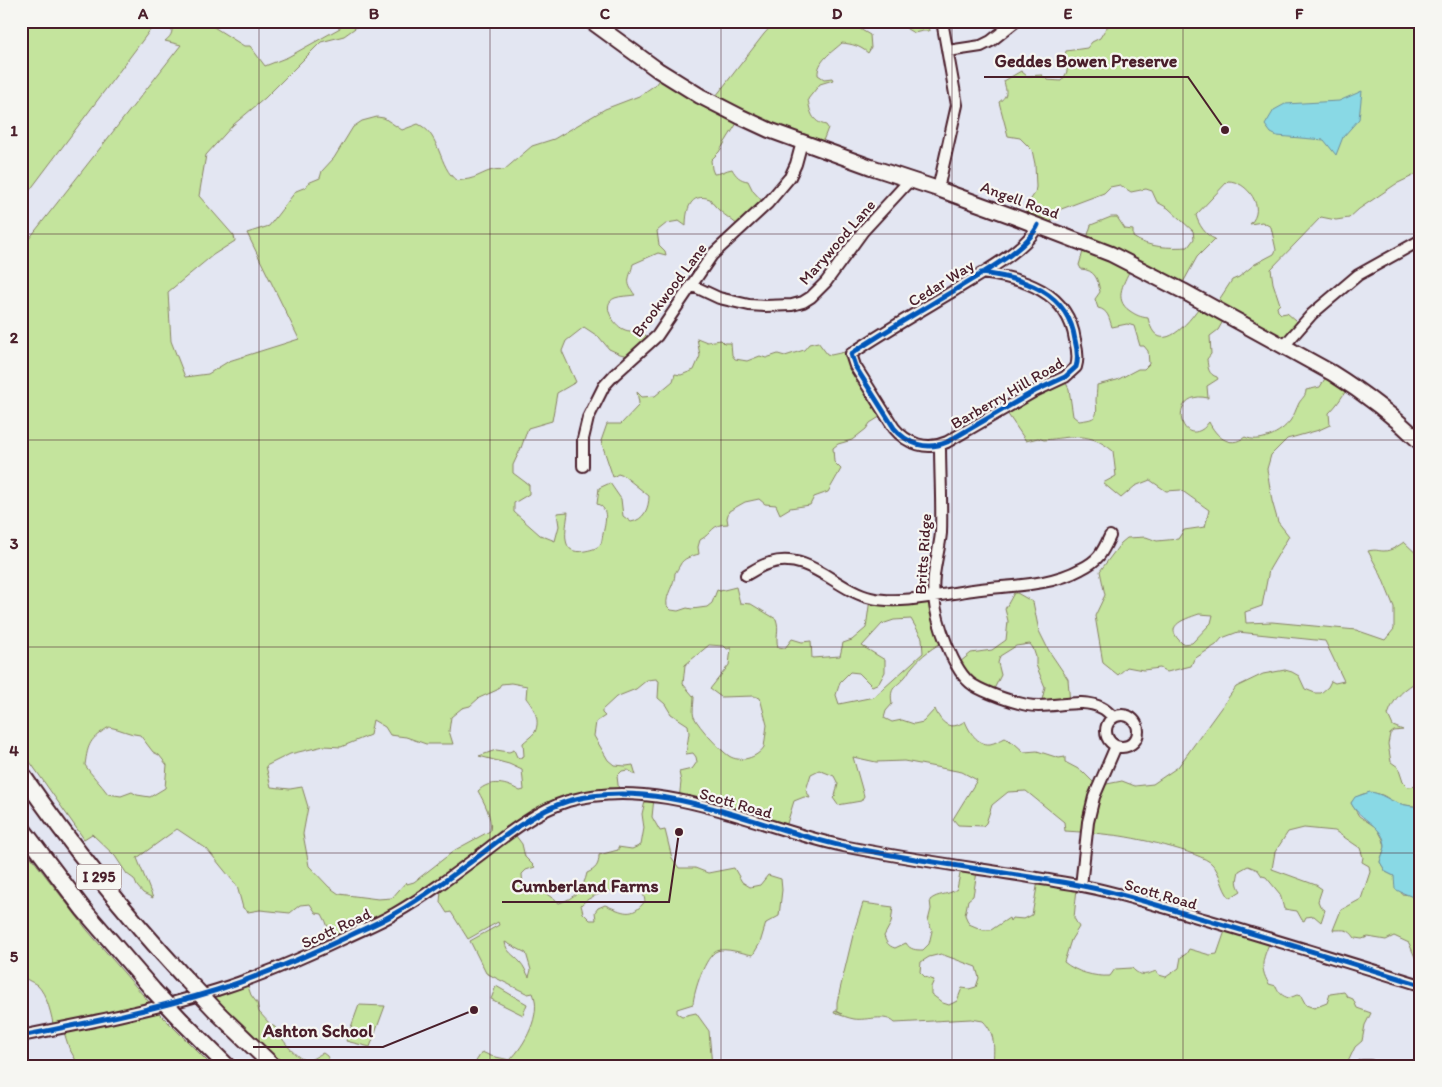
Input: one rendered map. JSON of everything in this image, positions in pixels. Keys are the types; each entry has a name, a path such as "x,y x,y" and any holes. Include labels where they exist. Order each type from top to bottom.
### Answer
{"highway":[{"name":"I 295","path":"21,773 60,828 145,934 220,1015 273,1066"},
{"name":"I 295","path":"21,827 84,909 153,990 227,1066"}],"main road":[{"name":"Angell Road","path":"591,21 658,70 700,96 755,123 802,142 1038,225 1111,254 1314,362 1355,388 1419,439"}],"street":[{"path":"938,189 957,105 942,21"},
{"path":"948,51 981,46 991,41 1016,21"},
{"name":"Brookwood Lane","path":"583,466 583,438 588,418 595,400 604,386 658,336 712,255 768,203 790,177 802,142"},
{"name":"Marywood Lane","path":"691,285 719,298 749,305 792,305 803,302 826,282 863,231 910,180"},
{"name":"Cedar Way","path":"851,354 1021,246 1034,234 1038,225"},
{"path":"1284,346 1316,310 1358,275 1421,240"},
{"name":"Barberry Hill Road","path":"851,354 868,387 901,437 918,445 940,445 1034,391 1065,377 1076,367 1077,357 1074,330 1063,308 1053,298 1036,287 996,275 981,273"},
{"name":"Britts Ridge","path":"940,445 940,534 933,596 947,647 965,677 973,685 1028,706 1047,707 1084,703 1103,708 1113,717 1120,715 1128,716 1138,726 1136,740 1130,745 1116,746"},
{"path":"746,576 770,562 803,563 820,571 846,588 872,598 902,599 933,596 1035,584 1066,576 1081,569 1102,554 1110,536"},
{"path":"1081,886 1088,822 1094,796 1116,746 1110,742 1106,729 1113,717"},
{"name":"Scott Road","path":"21,1036 158,1007 222,988 298,960 372,926 412,904 501,839 542,812 567,802 598,795 637,793 698,805 839,845 1081,886 1135,899 1421,985"},
{"path":"1418,1066 1421,1060"},
{"path":"1362,1066 1370,1066"}],"green space":[{"path":"21,21 157,21 21,202"},
{"path":"171,21 210,21 209,24 244,46 250,46 265,66 288,57 340,28 339,21 365,21 344,36 321,42 265,98 233,125 206,155 199,196 234,236 235,241 213,255 168,292 171,341 185,377 208,374 229,361 299,339 247,233 269,226 296,191 320,178 322,171 334,158 353,127 362,121 377,117 384,118 402,130 418,124 431,135 446,168 457,181 474,178 490,171 504,170 532,146 554,139 605,109 639,96 655,85 665,72 713,100 776,21 859,21 860,29 870,35 871,48 868,53 856,46 842,43 826,57 818,70 818,75 824,79 832,78 833,80 820,84 808,99 815,119 828,128 821,146 742,115 719,152 711,160 712,169 714,174 732,169 738,177 748,181 753,191 764,203 741,228 720,211 710,199 698,198 690,204 686,226 679,221 667,223 657,231 659,245 666,255 658,253 633,264 629,283 635,295 615,298 611,301 609,309 610,314 619,327 629,331 639,330 654,342 641,359 609,349 599,337 584,327 566,341 562,351 576,382 557,393 552,421 528,428 513,465 513,473 529,485 529,494 514,503 514,512 540,535 555,541 559,526 557,513 568,512 566,540 571,550 577,551 593,549 601,543 606,517 604,509 597,504 599,488 610,483 621,499 623,516 631,522 639,519 647,509 649,496 624,476 618,474 613,477 601,441 607,424 621,424 638,406 637,392 642,397 655,396 673,381 675,374 681,375 694,370 700,356 697,338 707,342 721,340 724,343 731,343 732,355 735,359 747,361 760,356 766,358 778,354 785,356 804,350 809,344 818,342 827,354 831,355 854,350 856,362 886,413 870,423 866,429 852,440 838,444 833,448 834,462 841,469 828,492 814,497 810,505 790,508 780,514 776,505 765,504 759,499 745,502 729,511 728,524 715,527 700,540 699,554 681,563 675,573 667,597 667,606 671,610 678,611 687,608 707,607 712,603 717,590 736,587 740,603 751,604 776,619 778,647 785,648 792,639 802,642 811,641 812,658 840,656 843,643 852,640 866,628 870,599 934,596 947,640 924,655 892,690 892,704 886,711 884,718 892,722 902,720 914,724 923,722 935,709 943,722 950,726 955,726 965,721 977,740 985,744 1005,738 1024,752 1037,751 1059,758 1065,757 1065,762 1082,771 1097,786 1122,781 1135,786 1153,784 1178,767 1236,687 1263,674 1285,670 1299,676 1305,689 1315,693 1321,693 1328,687 1331,681 1335,683 1344,681 1325,641 1238,632 1222,638 1216,645 1194,659 1191,666 1167,672 1160,668 1143,670 1127,667 1118,675 1103,663 1095,616 1105,595 1100,571 1127,538 1146,537 1157,541 1178,539 1184,530 1205,527 1209,510 1181,490 1166,491 1150,480 1135,486 1121,498 1103,483 1116,476 1113,451 1096,440 1080,437 1044,440 1038,438 1026,441 1005,410 1064,379 1069,389 1073,416 1079,421 1089,419 1095,417 1097,411 1097,385 1117,380 1138,369 1144,369 1149,364 1148,351 1144,346 1140,346 1134,326 1127,324 1112,327 1108,315 1098,308 1095,299 1100,292 1097,279 1093,273 1081,269 1079,265 1091,225 1111,217 1117,217 1125,229 1133,230 1133,237 1139,241 1167,247 1188,247 1194,239 1193,231 1168,208 1157,202 1152,191 1146,189 1131,192 1120,185 1110,187 1104,193 1056,211 1048,229 1023,219 1027,205 1035,193 1035,164 1032,150 1020,138 1008,136 999,102 1006,95 1004,81 1021,71 1027,76 1042,75 1047,80 1061,81 1067,72 1066,51 1087,48 1092,42 1100,38 1106,28 1116,21 1421,21 1421,172 1396,184 1349,218 1336,220 1321,217 1271,269 1273,283 1280,304 1277,307 1278,311 1281,314 1287,313 1303,327 1291,347 1227,314 1218,330 1210,336 1211,354 1207,359 1208,365 1210,372 1218,379 1207,386 1208,398 1196,397 1188,401 1183,408 1181,416 1187,429 1193,432 1202,429 1209,422 1219,436 1228,441 1234,442 1245,437 1251,439 1263,438 1281,430 1290,421 1306,390 1320,387 1330,370 1350,384 1329,413 1330,425 1287,439 1271,455 1267,469 1272,501 1278,522 1289,536 1269,570 1262,606 1245,612 1246,623 1272,622 1356,630 1385,640 1394,629 1394,607 1381,575 1368,551 1389,550 1404,542 1421,558 1421,679 1400,694 1393,703 1388,715 1393,726 1403,730 1394,731 1390,734 1388,744 1391,762 1398,767 1403,782 1408,787 1418,786 1421,788 1421,807 1396,803 1381,795 1371,793 1360,795 1351,803 1359,816 1377,828 1383,839 1385,847 1380,862 1386,872 1394,876 1402,894 1411,895 1418,900 1419,906 1415,914 1421,916 1421,960 1417,962 1409,943 1394,936 1386,940 1368,937 1362,939 1355,938 1346,930 1333,930 1341,910 1361,899 1370,872 1369,866 1362,862 1363,857 1360,848 1335,831 1304,828 1288,832 1275,852 1272,869 1322,889 1318,901 1325,910 1321,922 1314,916 1306,917 1304,921 1297,911 1284,909 1280,894 1258,870 1248,866 1239,871 1237,882 1241,891 1230,898 1215,868 1206,859 1165,845 1133,838 1065,831 1064,822 1026,791 1008,792 992,805 986,823 983,826 958,825 953,819 977,780 962,772 904,761 876,762 853,757 864,796 861,801 838,805 833,798 838,784 834,776 819,770 811,774 806,790 810,798 804,797 794,801 785,830 679,800 681,782 679,772 692,769 697,762 693,753 686,754 689,733 688,725 671,714 665,704 658,698 659,681 656,679 647,680 636,689 616,697 602,710 605,716 596,722 594,736 608,760 614,765 633,765 636,775 628,770 622,771 617,776 619,793 566,802 513,832 522,844 525,857 535,867 526,870 522,874 523,888 529,894 544,892 559,903 574,896 581,888 587,873 596,866 599,855 618,850 618,847 632,849 641,845 644,828 642,814 646,797 654,798 652,817 660,831 665,830 672,858 679,868 695,868 708,873 734,868 742,882 750,887 760,885 768,875 781,879 782,890 779,916 766,923 760,943 753,955 730,950 717,951 704,967 695,991 693,1004 677,1009 677,1013 682,1016 696,1013 709,1031 712,1066 473,1066 482,1052 510,1060 526,1038 534,1019 535,1010 533,993 528,994 486,973 470,941 499,925 498,922 468,939 451,912 447,913 440,902 441,891 482,861 481,859 416,902 335,944 322,914 316,913 310,904 300,905 290,913 260,910 248,912 243,908 237,886 207,849 177,829 137,858 153,898 143,893 115,856 92,834 84,839 21,749 21,249 181,45 165,41 171,34","holes":["1228,181 1235,182 1248,190 1256,203 1255,218 1250,224 1262,222 1271,227 1276,250 1274,254 1232,280 1215,306 1203,301 1191,318 1175,333 1167,337 1159,337 1153,331 1148,318 1136,315 1125,306 1122,301 1122,290 1132,266 1180,288 1197,257 1215,239 1206,232 1196,215","1199,614 1213,615 1211,623 1192,643 1183,644 1174,633 1174,628 1186,619","911,619 922,638 923,653 874,697 839,704 836,695 840,682 850,672 859,673 872,686 879,683 885,672 885,660 862,646 882,624 894,620","709,645 724,646 727,649 731,648 729,665 710,689 721,697 754,696 760,698 767,725 764,747 761,751 753,757 743,759 733,758 725,753 710,738 694,717 694,697 683,684 685,665","511,683 527,686 526,698 534,709 537,727 535,732 523,743 524,756 517,757 514,750 509,752 496,750 479,756 509,764 522,770 524,790 520,791 504,784 493,784 483,787 478,791 489,816 490,831 455,850 414,882 407,884 406,882 392,898 378,899 339,894 329,887 309,866 303,834 308,807 302,787 290,789 271,787 266,766 290,754 324,746 341,747 370,735 373,720 385,727 390,735 406,737 426,744 453,744 449,731 451,717 462,708 470,706 479,698 497,690 501,684","109,727 140,735 153,752 159,755 167,765 165,788 150,797 137,795 132,792 121,796 108,794 85,765 89,746 98,735","637,889 643,892 645,901 640,907 631,912 622,912 605,905 598,908 595,912 596,920 590,920 583,913 581,905 594,896 609,891","505,942 526,953 531,970 529,977 507,948"]},
{"path":"903,21 927,21 929,31 914,33 907,29"},
{"path":"1014,593 1033,602 1039,631 1049,651 1068,679 1070,704 1050,706 1042,700 1045,687 1036,665 1033,648 1030,644 1016,646 1000,656 998,663 1001,675 993,691 966,675 960,662 971,653 992,650 1006,640 1008,621 1005,609"},
{"path":"21,844 88,931 155,1009 212,1066 79,1066 69,1048 63,1029 54,1030 50,1012 41,989 26,979 21,973"},
{"path":"961,869 977,872 973,896 968,900 965,915 969,924 983,930 991,930 1009,918 1010,921 1012,918 1024,919 1032,915 1038,881 1077,888 1074,918 1079,927 1071,940 1064,962 1080,971 1098,976 1110,976 1115,969 1132,968 1140,974 1156,971 1159,975 1166,977 1179,968 1181,957 1189,949 1210,955 1217,954 1226,928 1271,939 1263,961 1264,972 1269,984 1276,986 1281,994 1289,998 1297,995 1301,996 1306,1005 1314,1008 1327,1003 1330,994 1344,992 1353,999 1357,1008 1371,1013 1365,1025 1362,1041 1355,1047 1346,1066 993,1066 994,1047 992,1036 983,1021 971,1019 895,1023 886,1018 854,1019 834,1013 835,1011 842,1014 837,1011 837,1002 854,931 863,903 893,907 891,923 884,936 889,945 895,948 906,943 911,948 923,950 929,944 932,931 928,921 931,909 930,900 957,889","holes":["941,954 976,967 979,978 976,987 962,988 957,1001 949,1005 931,994 934,980 925,977 920,972 921,962 929,957"]},
{"path":"246,981 251,995 257,1003 259,1012 275,1027 294,1053 308,1060 323,1053 331,1064 338,1066 276,1066 205,994"},
{"path":"496,986 527,1004 523,1015 491,999"},
{"path":"359,1005 385,1006 370,1047 346,1041"}],"water":[{"path":"1362,91 1359,119 1343,137 1336,155 1324,140 1277,136 1271,133 1265,125 1274,110 1285,104 1339,101"},
{"path":"1370,792 1399,803 1421,807 1421,860 1412,865 1417,869 1421,869 1421,916 1415,914 1419,906 1418,900 1395,889 1394,876 1386,872 1380,862 1385,847 1381,834 1351,803 1355,797"}],"cycle path":[{"path":"981,273 997,275 1028,284 1042,290 1054,299 1071,324 1077,350 1076,367 1065,377 1035,391 947,442 932,446 911,442 894,428 855,366 851,354 1013,253 1024,244 1038,225"},
{"path":"21,1036 169,1004 233,985 283,966 377,923 405,907 533,817 568,801 602,795 637,794 672,799 707,807 843,846 1094,888 1421,985"}],"place":[{"name":"Geddes Bowen Preserve","path":"1225,130"},
{"name":"Cumberland Farms","path":"679,832"},
{"name":"Ashton School","path":"474,1010"}]}
